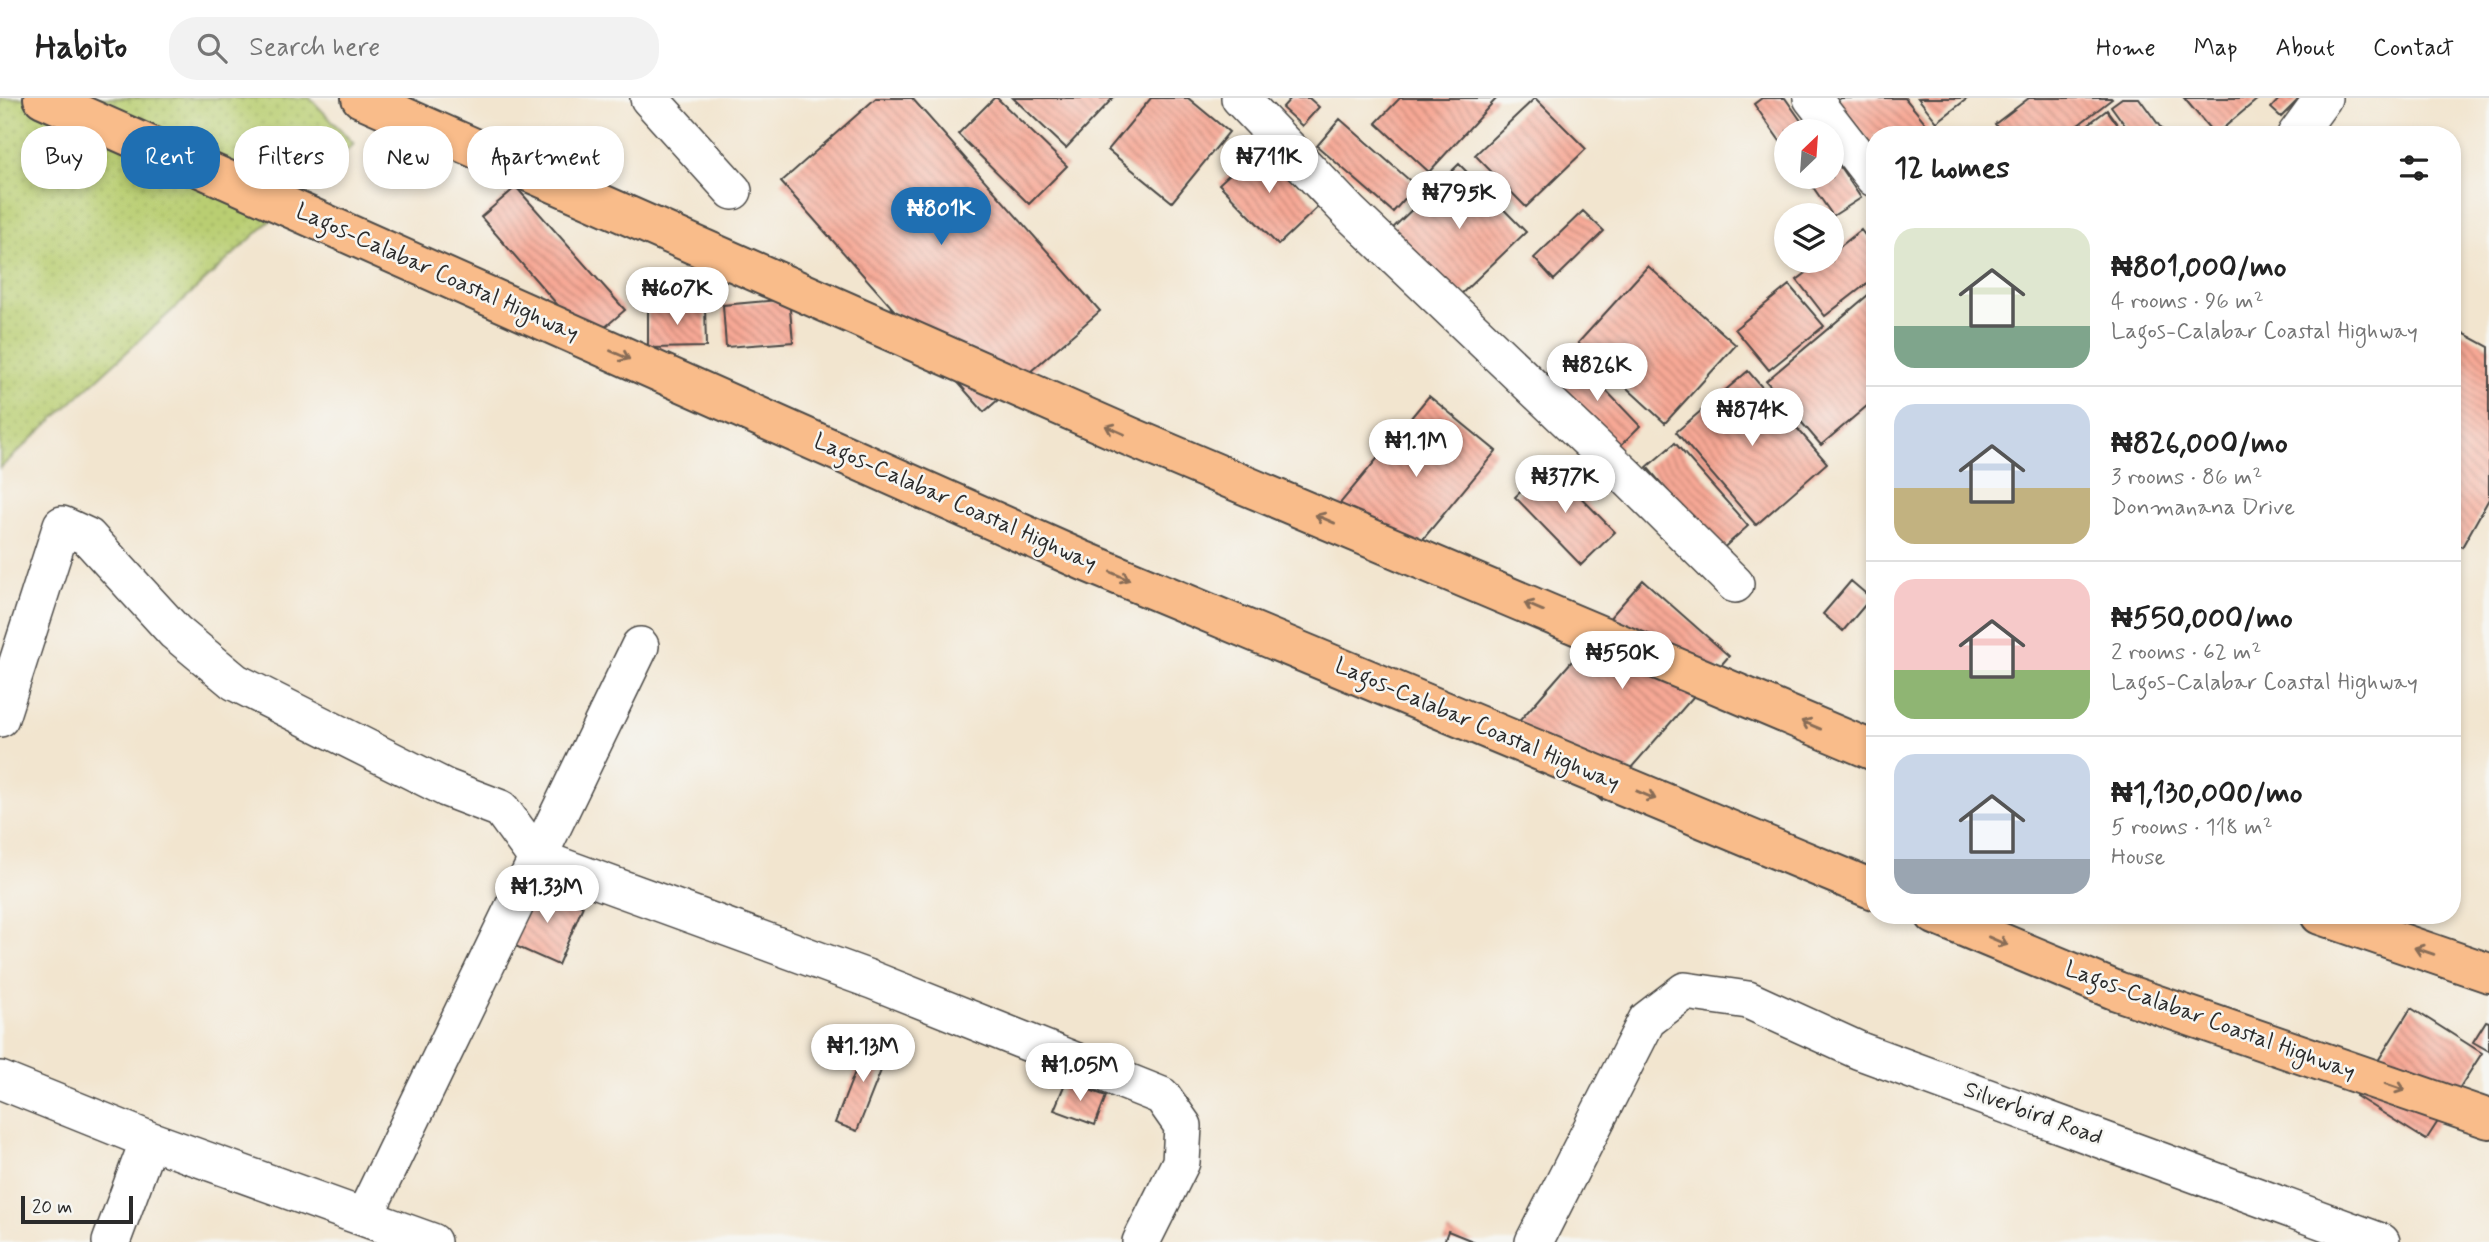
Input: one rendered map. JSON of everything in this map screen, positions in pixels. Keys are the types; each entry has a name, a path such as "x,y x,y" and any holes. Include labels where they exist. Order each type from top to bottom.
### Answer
{"highway":[{"name":"Lagos-Calabar Coastal Highway","path":"43,98 1084,561 1866,887"},
{"path":"361,98 1131,437 1866,748"},
{"name":"Lagos-Calabar Coastal Highway","path":"1957,924 2117,991 2489,1119"},
{"path":"2346,924 2489,973"}],"street":[{"path":"649,98 733,191"},
{"path":"1240,98 1351,214 1626,476 1735,584"},
{"path":"1812,98 1866,168"},
{"path":"2303,126 2323,98"},
{"path":"0,718 62,525 88,537 175,632 235,682 446,788 501,810 537,858 872,980 1162,1096 1183,1126 1181,1162 1141,1242"},
{"path":"364,1217 640,646"},
{"name":"Silverbird Road","path":"1534,1242 1647,1020 1685,991 1748,1000 1860,1051 2381,1242"},
{"path":"0,1080 149,1140 432,1242"},
{"path":"111,1242 149,1140"}],"green space":[{"path":"0,98 310,98 337,126 234,126 234,189 305,189 0,468"}],"building":[{"path":"876,98 912,98 1100,311 984,412 781,182"},
{"path":"994,98 1067,166 1029,204 958,134"},
{"path":"1013,98 1113,98 1066,148"},
{"path":"1151,98 1188,98 1229,132 1172,202 1108,150"},
{"path":"1291,98 1309,98 1319,107 1302,126 1282,108"},
{"path":"1400,98 1497,98 1429,172 1376,123"},
{"path":"1535,98 1586,149 1526,207 1475,155"},
{"path":"1762,98 1785,98 1800,119 1774,119 1774,133 1754,104"},
{"path":"1841,98 1905,98 1928,126 1866,126 1866,137 1837,101"},
{"path":"1918,98 1968,98 1937,122"},
{"path":"2029,98 2112,99 2077,126 1995,124"},
{"path":"2122,98 2139,98 2159,126 2125,126 2111,106"},
{"path":"2184,98 2259,98 2226,126 2207,126"},
{"path":"2280,98 2300,98 2281,117 2271,108"},
{"path":"2107,110 2119,126 2086,126"},
{"path":"1340,119 1416,186 1393,212 1317,146"},
{"path":"1260,146 1318,207 1278,245 1219,184"},
{"path":"1459,164 1526,232 1458,297 1392,229"},
{"path":"1844,173 1861,198 1844,209 1844,203 1824,203 1814,189 1844,189"},
{"path":"514,189 518,189 625,310 589,341 481,217"},
{"path":"1583,211 1604,231 1554,280 1534,258"},
{"path":"1861,230 1866,237 1866,284 1825,316 1797,280 1806,273 1844,273 1844,243"},
{"path":"1648,266 1736,345 1665,423 1578,343"},
{"path":"1789,285 1824,326 1769,370 1735,329"},
{"path":"1866,297 1866,407 1821,445 1766,381"},
{"path":"789,299 793,342 726,347 723,305"},
{"path":"705,305 706,347 648,348 648,306"},
{"path":"2461,332 2489,347 2489,499 2462,547"},
{"path":"1576,359 1640,426 1618,448 1553,381"},
{"path":"1748,371 1827,463 1756,525 1676,432"},
{"path":"1429,396 1496,451 1404,562 1337,507"},
{"path":"1675,443 1748,526 1720,551 1647,467"},
{"path":"1549,465 1615,532 1581,565 1515,497"},
{"path":"1643,580 1729,656 1602,801 1515,726"},
{"path":"1851,581 1866,594 1866,604 1843,631 1823,614"},
{"path":"537,886 583,906 558,965 511,944"},
{"path":"2411,1008 2482,1053 2426,1140 2356,1096"},
{"path":"2486,1021 2489,1022 2489,1051 2473,1042"},
{"path":"869,1036 891,1045 857,1131 835,1123"},
{"path":"1066,1081 1106,1096 1095,1125 1054,1110"},
{"path":"1448,1231 1475,1242 1444,1242"}]}
